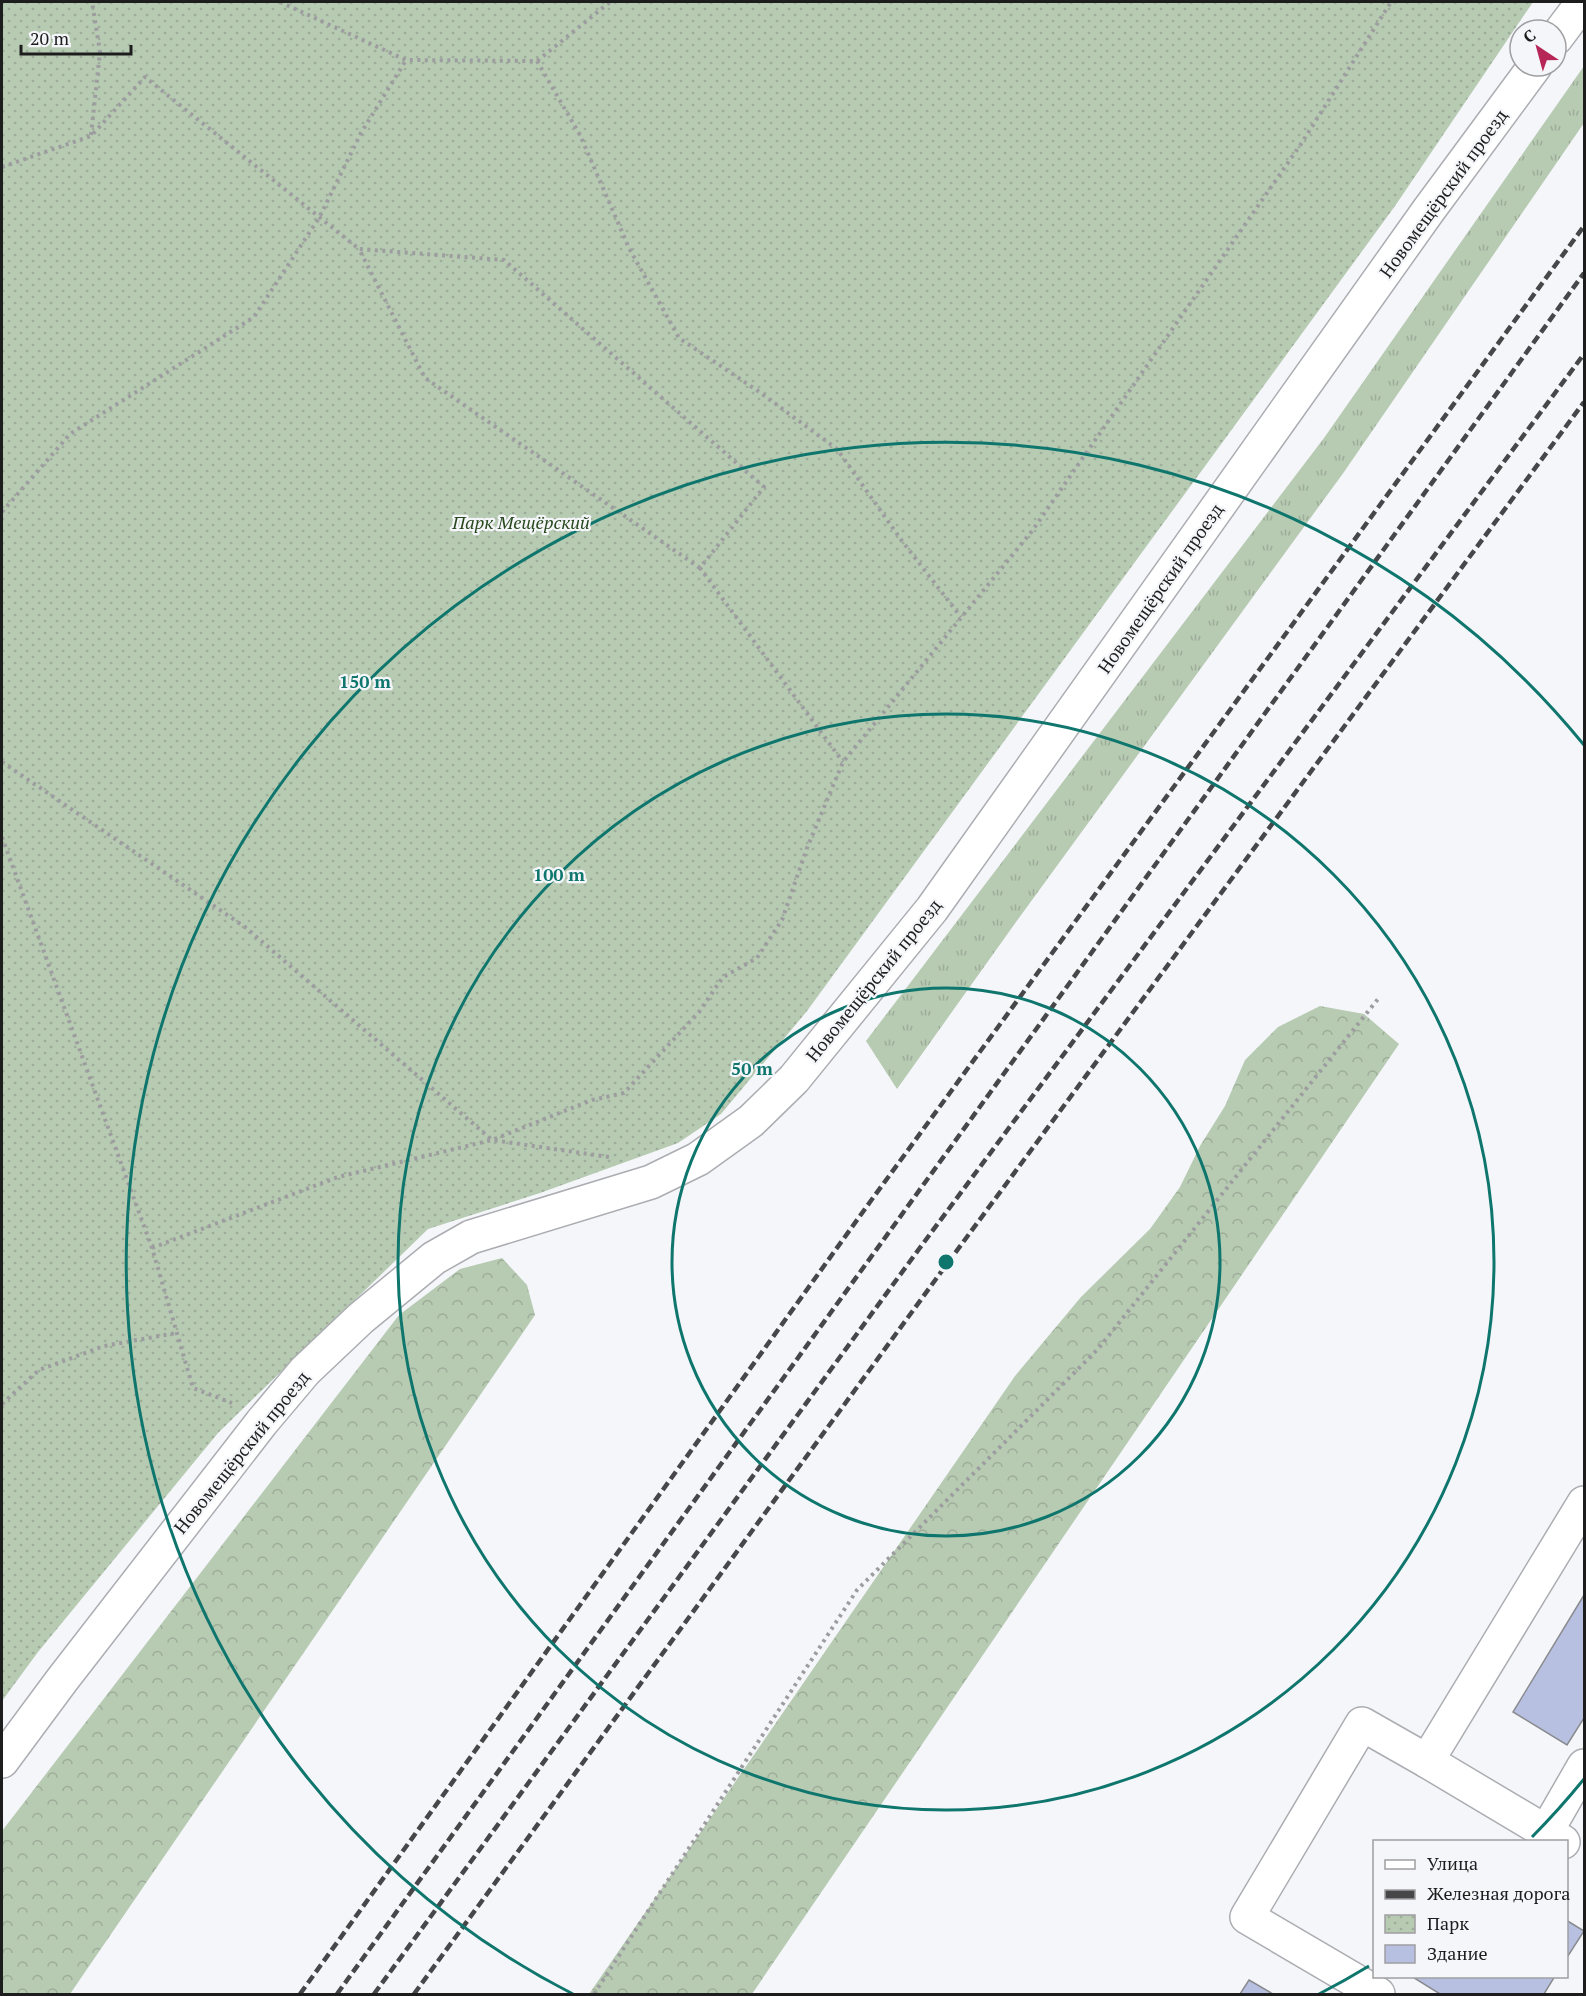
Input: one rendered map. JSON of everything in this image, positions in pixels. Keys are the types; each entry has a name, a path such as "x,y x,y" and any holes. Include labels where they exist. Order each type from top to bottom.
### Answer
{"street":[{"path":"1568,22 1583,2"},
{"name":"Новомещёрский проезд","path":"2,1761 262,1422 305,1371 361,1318 434,1258 471,1237 651,1182 698,1159 751,1121 794,1078 932,909 1421,221 1526,78"},
{"path":"1427,1761 1584,1503"},
{"path":"1378,1995 1247,1917 1362,1724 1558,1839 1584,1766"},
{"path":"1568,1845 1584,1854"}],"path":[{"path":"91,136 100,52 92,2"},
{"path":"280,2 406,60 537,60 610,2"},
{"path":"152,1248 338,1177 492,1140 592,1100 624,1093 699,1012 723,977 757,958 782,920 807,848 843,762 1038,521 1301,144 1391,2"},
{"path":"2,512 70,434 254,317 319,218 361,133 406,60"},
{"path":"537,60 580,135 629,248 679,338 758,391 837,449 902,541 962,617"},
{"path":"2,167 91,136 145,77 359,249 425,378 700,568 843,762"},
{"path":"359,249 504,260 764,487 700,568"},
{"path":"2,762 245,927 492,1140 633,1160 651,1182"},
{"path":"2,837 152,1248 193,1388 244,1408 262,1422"},
{"path":"594,1995 857,1590 1098,1349 1378,999"},
{"path":"2,1404 39,1370 104,1346 176,1333"}],"green space":[{"name":"Парк Мещёрский","path":"2,2 1533,2 1522,18 1508,18 1508,39 1395,206 807,1011 721,1114 678,1143 540,1193 428,1229 218,1433 38,1652 2,1701"},
{"path":"1584,66 1584,123 1344,472 897,1089 866,1041 1324,438"},
{"path":"1320,1006 1364,1014 1399,1044 752,1994 589,1994 1015,1376 1081,1297 1150,1229 1180,1187 1200,1146 1225,1106 1245,1060 1278,1027"},
{"path":"502,1258 527,1285 535,1315 70,1994 2,1994 2,1831 399,1315 460,1269"}],"building":[{"path":"1584,1595 1584,1718 1567,1745 1513,1712"},
{"path":"1568,1921 1584,1931 1568,1956"},
{"path":"1414,1978 1554,1978 1544,1994 1440,1994"},
{"path":"1249,1980 1273,1994 1240,1994"}],"railway":[{"path":"300,1994 870,1202 1584,226"},
{"path":"337,1994 1584,273"},
{"path":"374,1994 919,1249 1584,354"},
{"path":"414,1994 944,1268 1584,402"}]}
